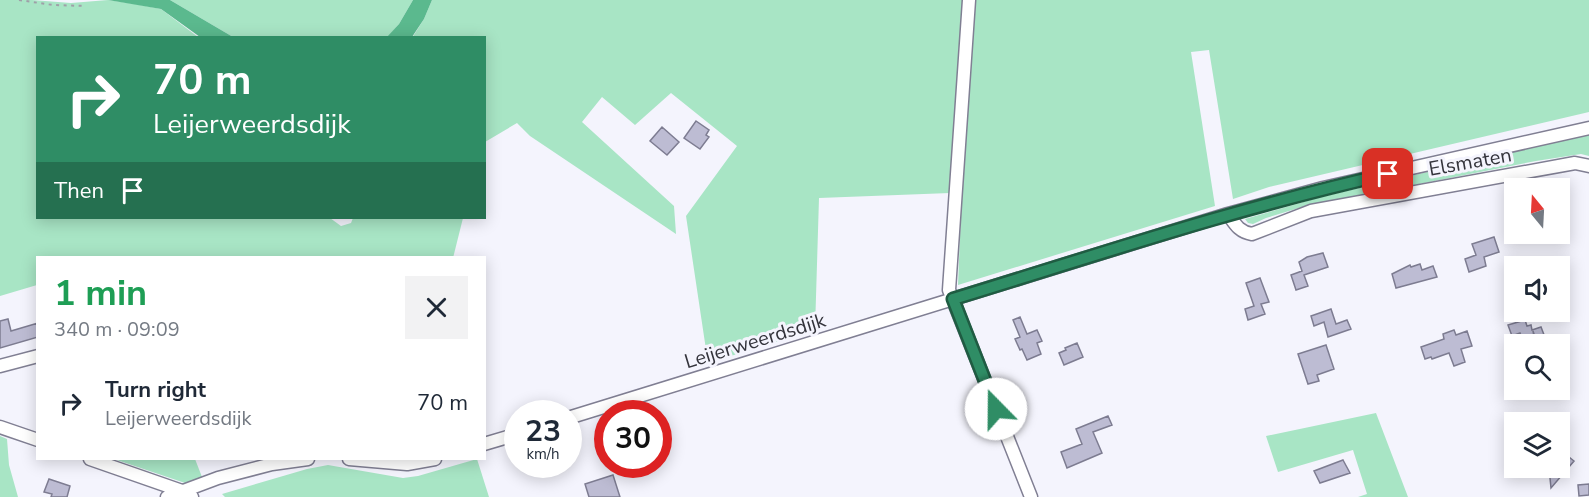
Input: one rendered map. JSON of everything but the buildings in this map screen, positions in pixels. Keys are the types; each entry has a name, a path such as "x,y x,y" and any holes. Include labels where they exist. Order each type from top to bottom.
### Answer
{"street":[{"path":"969,0 950,290 1031,497"},
{"name":"Leijerweerdsdijk","path":"582,414 1228,214 1323,188 1589,129"},
{"name":"Elsmaten","path":"1228,214 1239,229 1244,233 1252,234 1311,212 1575,163 1589,166"},
{"path":"0,366 36,357"},
{"path":"0,427 36,439"},
{"path":"486,443 504,438"},
{"path":"93,460 187,494"},
{"path":"167,497 187,494 218,478 259,467 302,460"},
{"path":"361,460 407,464 429,460"}],"path":[{"path":"19,0 53,5 86,6"}],"shaded area":[{"path":"0,0 71,3 108,0 135,4 161,9 197,36 36,36 36,219 331,219 341,226 351,223 353,219 463,219 454,256 36,256 36,285 0,296"},
{"path":"108,0 170,0 231,36 199,36 161,9"},
{"path":"170,0 413,0 399,24 389,36 231,36"},
{"path":"413,0 432,0 424,19 413,36 388,36 399,24"},
{"path":"432,0 964,0 950,193 819,198 815,330 708,363 686,216 737,146 671,93 635,125 602,97 582,122 674,206 676,234 530,136 517,123 486,141 486,36 413,36"},
{"path":"974,0 1589,0 1589,112 1269,187 1233,199 1209,50 1191,52 1215,206 958,285 965,114"},
{"path":"1589,134 1589,156 1581,154 1536,161 1302,207 1253,224 1248,223 1245,219 1317,198"},
{"path":"1376,413 1408,497 1358,497 1367,494 1353,450 1278,472 1266,436"},
{"path":"0,436 7,439 9,465 18,497 0,497"},
{"path":"117,460 195,460 202,477 188,484"},
{"path":"477,460 489,497 225,497 222,494 328,465 403,478"}],"route":[{"path":"996,409 953,299 1228,214 1323,188 1388,174"}]}
